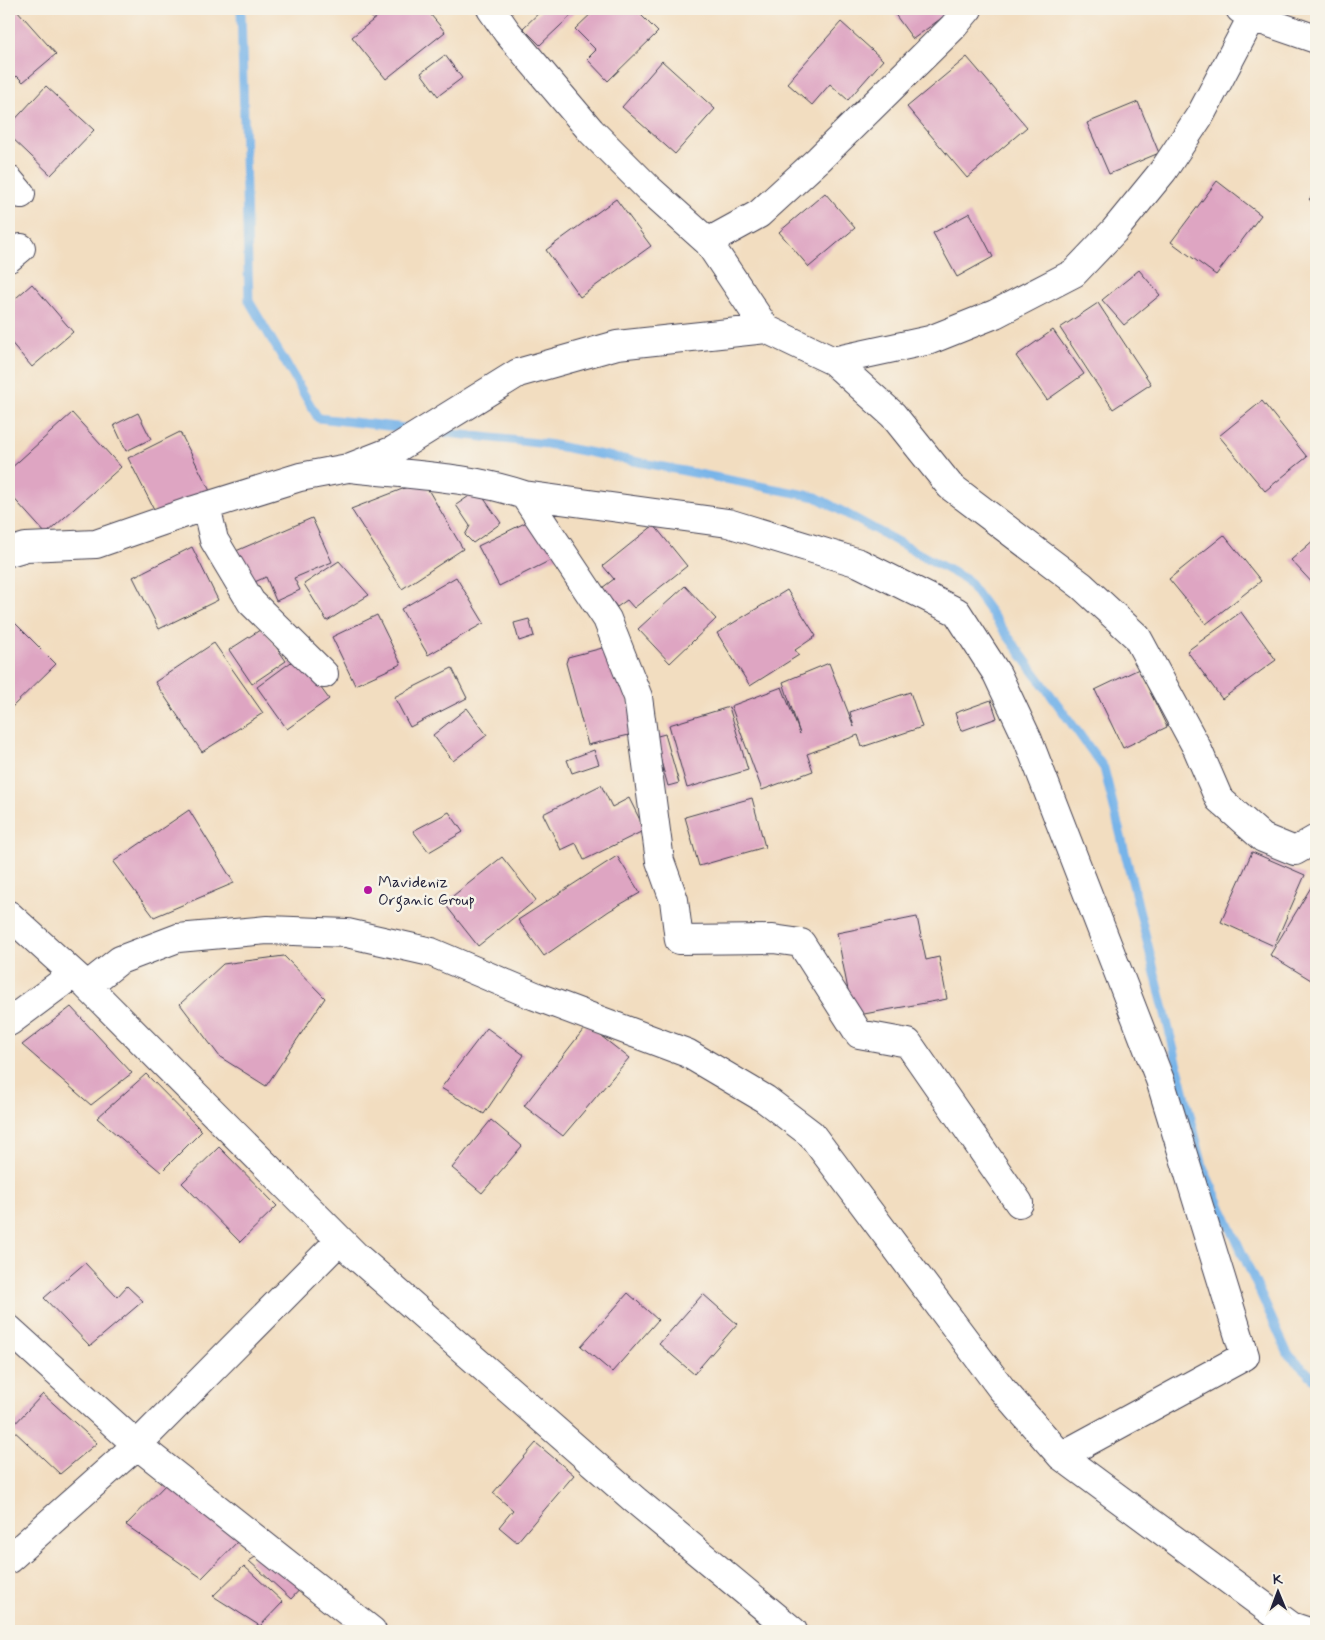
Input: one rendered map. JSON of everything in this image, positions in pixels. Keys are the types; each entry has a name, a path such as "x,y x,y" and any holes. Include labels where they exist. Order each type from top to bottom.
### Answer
{"street":[{"path":"491,9 506,32 591,131 648,190 708,242 766,329 833,361 893,415 950,486 1082,586 1137,637 1197,748 1219,799 1263,838 1295,850 1316,839"},
{"path":"708,242 759,214 819,159 968,9"},
{"path":"833,361 930,340 995,314 1074,273 1114,232 1163,171 1201,114 1246,13 1316,40"},
{"path":"9,552 26,546 96,544 206,506 300,477 348,468 394,450 473,403 518,373 617,345 766,329"},
{"path":"348,468 461,481 502,488 524,495 728,523 858,562 957,612 997,674 1028,740 1160,1080 1245,1356 1061,1456"},
{"path":"524,495 606,620 638,697 660,861 674,900 680,940 773,939 801,943 859,1034 908,1042 1020,1203"},
{"path":"206,506 214,540 251,602 324,674"},
{"path":"9,915 80,980 340,1240 635,1500 793,1631"},
{"path":"9,1022 80,980 120,960 178,938 267,930 347,933 431,952 535,996 687,1053 765,1100 811,1134 1001,1388 1061,1456 1291,1626 1306,1631"},
{"path":"9,1559 137,1445 340,1240"},
{"path":"9,1329 137,1445 372,1631"}],"building":[{"path":"16,9 56,54 23,82 17,76 9,83 9,15"},
{"path":"365,9 384,9 372,18"},
{"path":"387,9 426,9 445,32 386,79 352,37"},
{"path":"543,9 578,9 540,45 523,28"},
{"path":"596,9 635,9 658,32 608,81 587,59 596,50 575,29"},
{"path":"891,9 954,9 913,39"},
{"path":"841,22 883,60 848,100 830,84 812,105 787,83"},
{"path":"445,55 462,78 438,96 421,73"},
{"path":"967,57 1027,127 967,178 907,107"},
{"path":"662,61 715,109 675,154 622,107"},
{"path":"46,86 94,130 51,175 9,135 9,126"},
{"path":"1138,102 1159,153 1109,174 1087,123"},
{"path":"1217,181 1261,215 1216,275 1171,242"},
{"path":"825,193 855,228 809,267 779,232"},
{"path":"1316,194 1316,207 1309,199"},
{"path":"616,199 651,246 580,297 546,250"},
{"path":"970,213 993,257 957,277 933,233"},
{"path":"1139,270 1160,295 1124,325 1102,300"},
{"path":"32,284 73,332 32,367 9,340 9,304"},
{"path":"1098,303 1151,384 1113,409 1060,328"},
{"path":"1053,330 1084,374 1047,400 1016,356"},
{"path":"1262,401 1307,457 1265,491 1219,436"},
{"path":"72,413 121,467 46,534 9,493 9,470"},
{"path":"138,413 151,439 126,451 114,425"},
{"path":"180,432 211,493 159,519 128,458"},
{"path":"423,481 463,549 402,589 351,509"},
{"path":"478,490 501,523 473,543 465,535 470,526 456,505"},
{"path":"539,516 559,556 499,586 478,546"},
{"path":"312,518 332,562 294,578 300,590 276,601 266,577 250,584 236,551"},
{"path":"654,525 687,566 634,608 627,600 617,607 602,588 614,579 603,566"},
{"path":"1224,535 1261,581 1206,624 1169,579"},
{"path":"1316,538 1316,587 1291,560"},
{"path":"192,547 218,600 159,629 133,577"},
{"path":"339,561 369,595 327,621 304,584"},
{"path":"456,577 484,623 428,655 401,609"},
{"path":"685,586 716,619 670,663 638,629"},
{"path":"787,590 816,636 795,650 799,655 750,686 717,633"},
{"path":"1241,612 1276,660 1222,699 1187,651"},
{"path":"377,615 401,664 355,685 332,637"},
{"path":"529,619 534,636 519,641 514,623"},
{"path":"12,620 56,664 9,710 9,623"},
{"path":"263,628 286,661 252,684 229,650"},
{"path":"214,643 263,713 202,752 155,682"},
{"path":"614,645 637,733 588,745 566,663 568,657"},
{"path":"298,657 329,699 287,729 257,687"},
{"path":"829,663 854,727 850,712 910,692 922,727 862,747 858,735 807,754 813,771 762,790 731,706 782,687 800,734 783,682"},
{"path":"452,668 467,698 410,727 394,697"},
{"path":"1139,669 1167,727 1123,748 1095,690"},
{"path":"991,700 997,718 961,731 955,713"},
{"path":"729,707 748,770 687,788 669,725"},
{"path":"467,708 487,735 453,761 433,735"},
{"path":"665,734 679,783 668,786 654,737"},
{"path":"594,750 599,764 572,773 567,760"},
{"path":"601,785 612,807 629,798 645,830 584,860 576,843 561,850 543,814"},
{"path":"752,798 765,847 699,866 685,817"},
{"path":"189,810 234,883 154,917 113,862"},
{"path":"449,812 463,832 429,852 413,831"},
{"path":"1252,852 1305,875 1274,946 1221,922"},
{"path":"617,856 640,893 609,911 544,956 518,920"},
{"path":"502,857 536,900 478,946 444,903"},
{"path":"1316,879 1316,983 1270,955"},
{"path":"917,917 926,960 939,957 947,999 853,1016 837,933"},
{"path":"284,956 325,998 266,1086 220,1057 180,1004 223,964"},
{"path":"71,1007 132,1073 91,1105 22,1045"},
{"path":"587,1025 629,1058 563,1136 524,1106"},
{"path":"487,1028 524,1055 484,1114 441,1088"},
{"path":"146,1074 202,1131 161,1172 97,1118"},
{"path":"491,1120 522,1146 482,1193 452,1168"},
{"path":"219,1147 277,1206 240,1242 182,1183"},
{"path":"85,1263 117,1297 127,1286 143,1301 90,1346 44,1298"},
{"path":"628,1293 658,1320 612,1372 581,1346"},
{"path":"703,1294 737,1324 694,1374 659,1344"},
{"path":"43,1394 97,1443 60,1474 11,1428"},
{"path":"536,1443 574,1475 517,1542 499,1527 513,1510 493,1493"},
{"path":"171,1479 243,1536 202,1578 126,1525"},
{"path":"265,1551 303,1586 291,1599 249,1561"},
{"path":"244,1566 283,1602 260,1626 213,1596"}],"waterway":[{"path":"241,9 249,301 318,418 414,429"},
{"path":"437,432 547,444 816,497 967,580 1104,768 1203,1167 1288,1354 1316,1381"}],"place":[{"name":"Mavideniz Organic Group","path":"368,890"}]}
